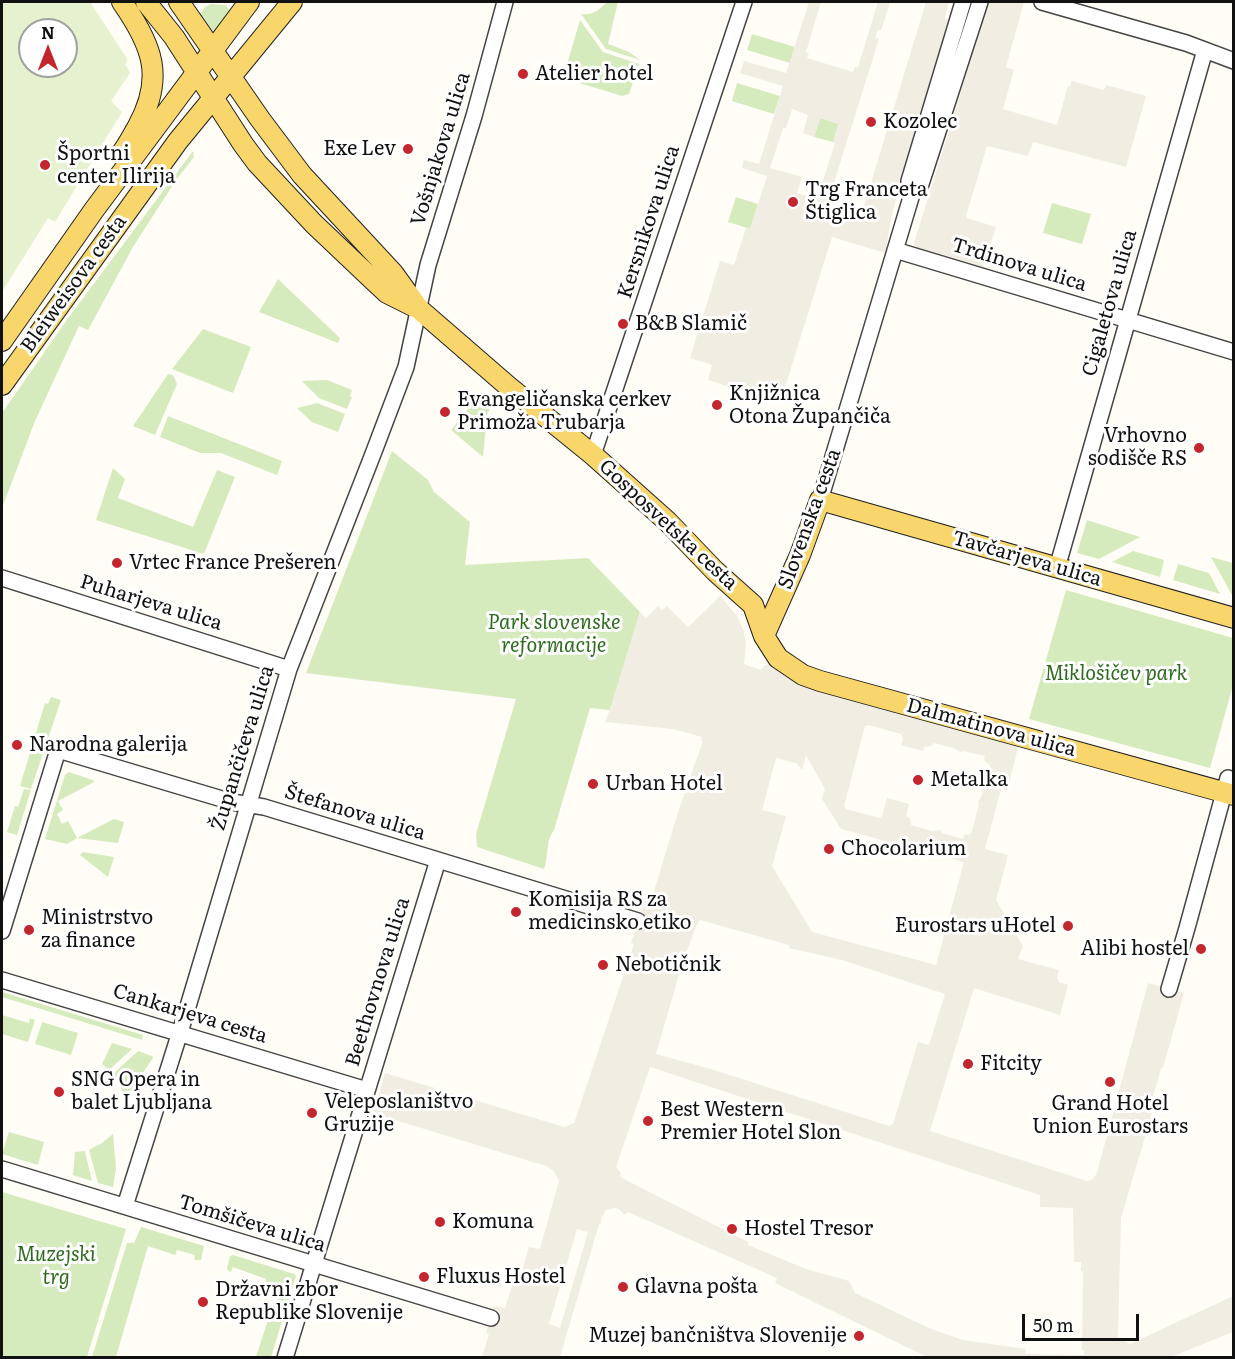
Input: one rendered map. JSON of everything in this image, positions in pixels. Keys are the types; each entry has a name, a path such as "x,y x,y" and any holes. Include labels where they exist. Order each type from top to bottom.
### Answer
{"main road":[{"path":"94,210 101,190 146,112 152,95 151,58 132,16 122,2"},
{"name":"Gosposvetska cesta","path":"146,2 174,37 257,163 314,224 387,293 419,309"},
{"name":"Gosposvetska cesta","path":"179,2 302,175 393,273 419,309 509,387 593,455 668,522 753,605 764,636"},
{"name":"Bleiweisova cesta","path":"2,341 94,210 249,2"},
{"name":"Bleiweisova cesta","path":"2,385 68,290 178,141 292,2"},
{"name":"Tavčarjeva ulica","path":"820,500 1233,618"},
{"name":"Slovenska cesta","path":"764,636 800,555 820,500"},
{"name":"Dalmatinova ulica","path":"764,636 778,658 810,678 1228,788"}],"street":[{"name":"Vošnjakova ulica","path":"419,309 428,265 474,116 505,2"},
{"name":"Kersnikova ulica","path":"593,455 744,2"},
{"name":"Slovenska cesta","path":"912,194 909,181 963,2"},
{"name":"Slovenska cesta","path":"820,500 912,194 921,184 980,2"},
{"path":"1042,2 1205,50 1233,61"},
{"name":"Cigaletova ulica","path":"1056,568 1205,50"},
{"name":"Trdinova ulica","path":"895,250 1233,352"},
{"name":"Župančičeva ulica","path":"125,1206 180,1033 289,669 406,367 419,309"},
{"name":"Puharjeva ulica","path":"2,578 289,669"},
{"name":"Štefanova ulica","path":"2,931 58,750 248,806 264,807 638,921"},
{"path":"1168,989 1228,788"},
{"name":"Beethovnova ulica","path":"285,1358 438,860"},
{"name":"Cankarjeva cesta","path":"2,980 367,1090"},
{"name":"Tomšičeva ulica","path":"2,1169 491,1318"}],"green space":[{"name":"Športni center Ilirija","path":"2,2 90,2 128,60 125,64 130,73 111,101 122,112 55,222 48,218 2,292"},
{"path":"607,2 618,2 608,44 629,52 640,60 606,49 581,14 593,13"},
{"path":"211,4 225,5 231,11 214,33 200,14 205,7"},
{"path":"580,20 603,52 639,64 629,94 622,96 563,78"},
{"path":"752,34 795,47 790,63 747,50"},
{"path":"737,83 780,96 774,114 732,101"},
{"path":"820,118 839,123 833,142 814,137"},
{"path":"193,151 194,157 176,180 133,247 88,330 79,326 35,421 2,508 2,413 69,317"},
{"path":"736,197 758,204 750,229 728,222"},
{"path":"1052,203 1091,214 1082,244 1043,233"},
{"path":"278,279 340,338 338,343 259,312"},
{"path":"203,329 251,347 233,393 172,369"},
{"path":"168,374 173,375 177,384 155,435 133,426"},
{"path":"327,380 352,390 347,409 319,398 302,381"},
{"path":"474,401 490,409 487,414 483,457 451,430"},
{"path":"317,403 345,414 338,432 312,422 297,408"},
{"path":"168,416 282,461 277,475 221,453 200,453 160,437"},
{"name":"Park slovenske reformacije","path":"392,451 428,480 434,492 470,522 465,565 588,558 640,612 610,710 590,708 554,830 549,839 544,869 477,847 476,834 516,699 306,673"},
{"path":"113,468 125,479 118,498 193,527 217,470 235,477 204,554 96,520"},
{"path":"1087,520 1140,537 1099,559 1077,553"},
{"path":"1133,551 1164,560 1160,577 1112,562"},
{"path":"1211,557 1233,563 1233,597"},
{"path":"1178,564 1209,573 1220,594 1173,580"},
{"name":"Miklošičev park","path":"1066,590 1233,638 1233,685 1210,768 1029,719"},
{"path":"51,697 61,700 31,789 20,786 45,703 48,704"},
{"path":"69,772 94,782 58,801 63,810 57,814 62,824 68,821 77,838 67,844 45,839 65,775"},
{"path":"24,789 31,790 17,835 7,832 15,806 18,807"},
{"path":"114,819 124,822 118,843 77,838"},
{"path":"83,852 114,857 108,877 80,855"},
{"path":"2,992 143,1035 142,1040 2,997"},
{"path":"2,1015 29,1023 30,1018 35,1020 28,1042 2,1034"},
{"path":"42,1022 78,1033 71,1055 35,1044"},
{"path":"112,1043 132,1049 109,1070 102,1064"},
{"path":"138,1051 153,1058 124,1100 121,1086 113,1074"},
{"path":"9,1132 44,1142 38,1165 2,1154"},
{"path":"113,1134 116,1169 113,1187 98,1183 89,1150"},
{"path":"85,1151 92,1181 73,1175 75,1152"},
{"name":"Muzejski trg","path":"2,1192 126,1229 87,1357 2,1357"},
{"path":"141,1227 204,1246 201,1260 194,1260 195,1255 177,1250 175,1255 148,1246 116,1357 92,1357 127,1243 134,1243"},
{"path":"233,1255 296,1276 271,1357 256,1357 274,1301 277,1301 278,1285 233,1267 231,1272 228,1271 230,1256"}],"shaded area":[{"name":"Trg Franceta Štiglica","path":"809,2 821,2 806,52 809,53 807,58 853,72 855,67 858,67 878,2 890,2 881,31 878,30 875,38 879,39 827,205 861,216 926,2 949,2 945,18 948,20 893,210 885,253 832,237 780,403 708,380 712,365 690,358 720,261 734,265 746,228 750,229 767,176 742,168 744,160 759,164 783,86 740,73 744,61 786,73","holes":["792,109 808,115 803,133 814,137 820,118 838,124 833,142 835,143 817,199 797,193 802,177 770,168"]},
{"path":"989,2 1024,2 1006,67 1014,70 1003,109 1057,125 1068,86 1072,81 1104,90 1106,85 1146,96 1126,167 1033,142 1028,156 987,146 966,216 996,227 983,267 942,254 935,258 917,251 914,243"},
{"path":"720,596 738,617 744,632 746,643 744,664 761,670 765,665 771,664 800,684 1019,744 1007,790 1001,789 985,849 1008,855 996,900 1023,946 1018,959 1059,970 1057,978 1059,982 1068,985 1060,1015 974,988 930,1131 1087,1181 1092,1180 1097,1173 1148,983 1184,993 1163,1068 1161,1068 1149,1111 1152,1113 1121,1218 1118,1337 1130,1344 1233,1296 1233,1332 1171,1357 927,1357 775,1283 777,1278 628,1212 624,1215 619,1209 614,1208 606,1210 601,1218 560,1357 482,1357 494,1306 505,1308 515,1277 520,1278 529,1247 540,1249 559,1181 554,1171 546,1166 373,1115 385,1073 564,1127 574,1123 634,944 631,943 645,899 651,901 679,809 703,741 702,737 673,729 605,722 640,612 646,618 658,606 662,610 667,606 688,627","holes":["865,726 901,734 903,738 901,745 923,751 924,747 932,746 933,743 954,748 960,752 985,756 984,760 990,765 982,795 978,801 971,834 964,835 963,839 942,833 940,830 932,831 911,825 910,818 906,816 909,804 887,798 880,818 846,809 844,806","806,755 825,789 822,799 841,829 964,862 936,965 812,932 772,866 786,816 762,810 776,758 796,763 802,770","700,920 789,945 789,948 842,960 945,994 929,1045 918,1042 893,1124 889,1126 714,1070 656,1054 682,964","650,1067 1040,1195 1040,1207 1073,1208 1074,1262 1081,1262 1081,1271 1083,1271 1082,1350 1084,1350 1084,1355 1025,1354 1026,1349 963,1340 929,1328 855,1293 849,1281 806,1269 748,1245 748,1242 620,1177 621,1173 616,1167","577,1229 588,1232 560,1328 549,1324"]}],"place":[{"name":"Atelier hotel","path":"523,74"},
{"name":"Kozolec","path":"871,122"},
{"name":"Exe Lev","path":"408,149"},
{"name":"Športni center Ilirija","path":"45,165"},
{"name":"Trg Franceta Štiglica","path":"793,202"},
{"name":"B&B Slamič","path":"623,324"},
{"name":"Knjižnica Otona Župančiča","path":"717,405"},
{"name":"Evangeličanska cerkev Primoža Trubarja","path":"445,412"},
{"name":"Vrhovno sodišče RS","path":"1199,448"},
{"name":"Vrtec France Prešeren","path":"117,563"},
{"name":"Narodna galerija","path":"17,745"},
{"name":"Metalka","path":"918,780"},
{"name":"Urban Hotel","path":"593,784"},
{"name":"Chocolarium","path":"829,849"},
{"name":"Komisija RS za medicinsko etiko","path":"516,912"},
{"name":"Eurostars uHotel","path":"1068,926"},
{"name":"Ministrstvo za finance","path":"29,930"},
{"name":"Alibi hostel","path":"1201,949"},
{"name":"Nebotičnik","path":"603,965"},
{"name":"Fitcity","path":"968,1064"},
{"name":"Grand Hotel Union Eurostars","path":"1110,1082"},
{"name":"SNG Opera in balet Ljubljana","path":"59,1092"},
{"name":"Veleposlaništvo Gruzije","path":"312,1113"},
{"name":"Best Western Premier Hotel Slon","path":"648,1121"},
{"name":"Komuna","path":"440,1222"},
{"name":"Hostel Tresor","path":"732,1229"},
{"name":"Fluxus Hostel","path":"424,1277"},
{"name":"Glavna pošta","path":"623,1287"},
{"name":"Državni zbor Republike Slovenije","path":"203,1302"},
{"name":"Muzej bančništva Slovenije","path":"859,1336"}]}
